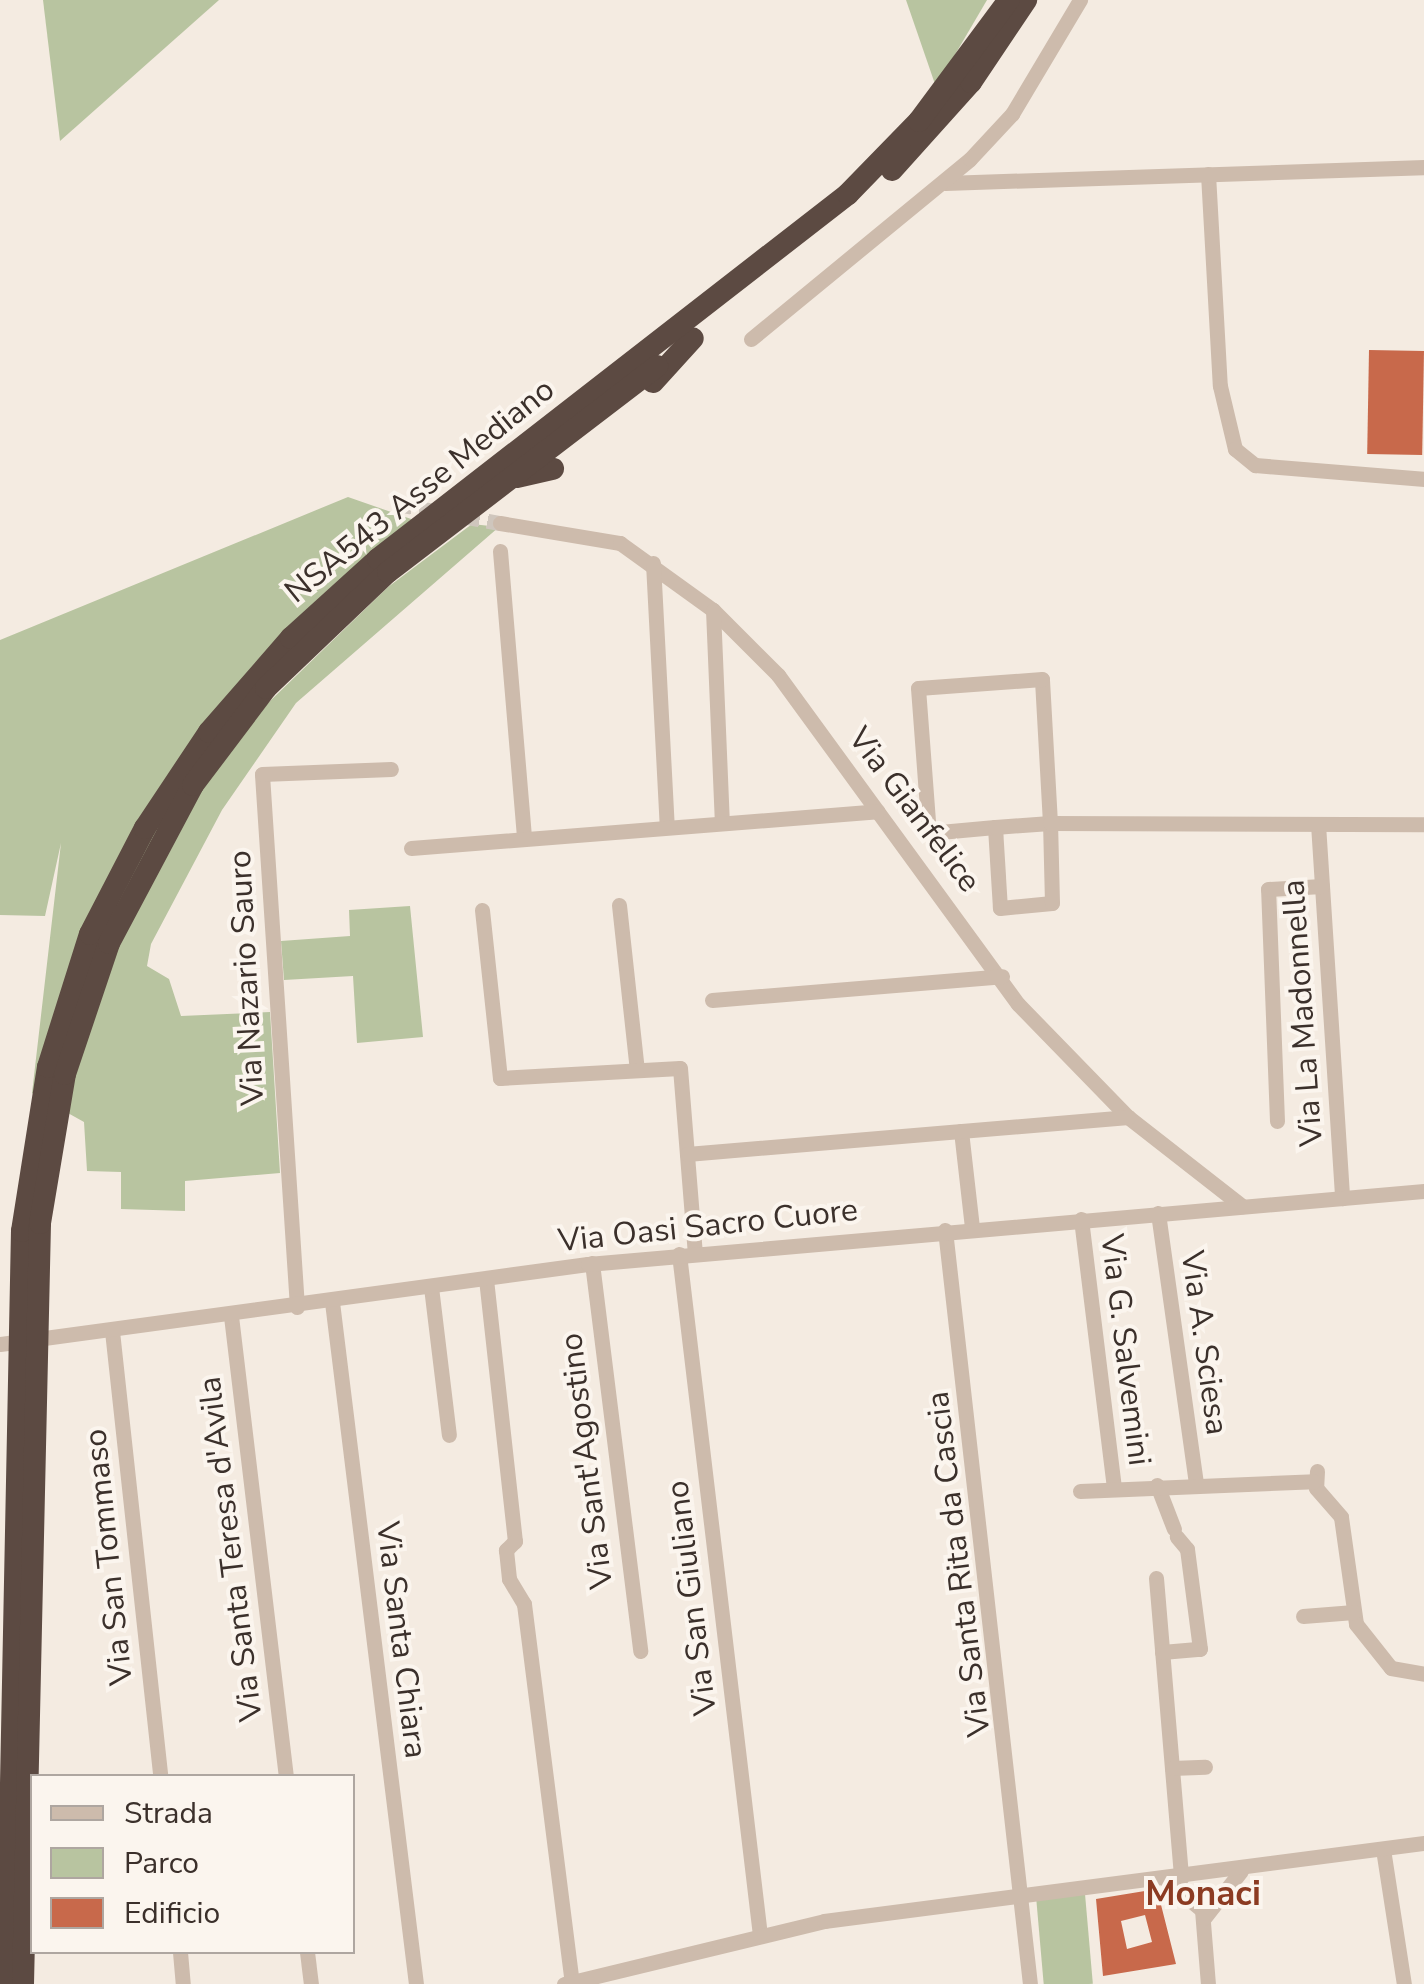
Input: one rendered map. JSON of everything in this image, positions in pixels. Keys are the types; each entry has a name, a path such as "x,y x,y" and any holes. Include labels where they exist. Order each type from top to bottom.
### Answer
{"highway":[{"name":"NSA543 Asse Mediano","path":"7,1984 22,1230 48,1067 99,938 208,732 292,638 390,549 824,216 919,121 1008,0"},
{"name":"NSA543 Asse Mediano","path":"99,938 193,786 266,688 388,572 694,338 916,148 1026,0"},
{"path":"640,396 694,338"},
{"path":"504,482 553,469"},
{"path":"23,1984 40,1222 65,1074 99,938"}],"street":[{"path":"751,339 945,183 1012,114 1080,0"},
{"path":"945,183 1424,167"},
{"path":"1208,174 1220,386 1235,449 1255,465 1424,479"},
{"name":"Via Gianfelice","path":"500,523 590,533 653,563 713,610 778,675 1002,976 1018,1004 1128,1117 1242,1206"},
{"path":"500,551 524,839"},
{"path":"653,563 667,827"},
{"path":"713,610 722,823"},
{"path":"995,828 1000,908 1052,902 1050,823 1042,679 918,688 930,833 1050,823 1424,824"},
{"name":"Via Nazario Sauro","path":"297,1307 262,774 391,768"},
{"path":"411,848 878,811"},
{"name":"Via La Madonnella","path":"1318,824 1342,1198"},
{"path":"1277,1121 1268,889 1322,886"},
{"path":"482,910 500,1078 637,1070 618,906"},
{"path":"712,1000 1002,976"},
{"name":"Via San Giuliano","path":"637,1070 680,1068 687,1154 687,1254 760,1936"},
{"path":"687,1154 1128,1117"},
{"path":"960,1131 972,1228"},
{"name":"Via Oasi Sacro Cuore","path":"0,1344 231,1316 592,1264 945,1230 1424,1191"},
{"name":"Via A. Sciesa","path":"1158,1213 1196,1482"},
{"name":"Via G. Salvemini","path":"1081,1219 1114,1488"},
{"name":"Via Santa Rita da Cascia","path":"945,1230 1026,1891 1030,1984"},
{"name":"Via Sant'Agostino","path":"592,1264 640,1651"},
{"path":"486,1279 515,1540 506,1550 509,1578 524,1604 568,1983 623,1977 760,1936 1026,1891 1200,1877 1424,1843"},
{"path":"431,1288 449,1434"},
{"name":"Via Santa Chiara","path":"332,1302 416,1984"},
{"name":"Via Santa Teresa d'Avila","path":"231,1316 286,1774"},
{"name":"Via San Tommaso","path":"112,1331 160,1774"},
{"path":"1080,1491 1315,1476 1341,1517 1354,1612 1376,1656 1424,1674"},
{"path":"1157,1485 1175,1533 1187,1549 1200,1649 1162,1652"},
{"path":"1156,1578 1180,1878"},
{"path":"1302,1616 1354,1612"},
{"path":"1172,1768 1205,1767"},
{"path":"1382,1848 1404,1984"},
{"path":"1204,1909 1243,1870"},
{"path":"1200,1877 1208,1984"},
{"path":"1162,1880 1204,1909"},
{"path":"180,1954 183,1984"},
{"path":"307,1954 311,1984"}],"green space":[{"path":"43,0 219,0 60,141"},
{"path":"906,0 987,0 936,87"},
{"path":"348,497 414,520 330,591 192,802 267,704 388,587 472,524 499,527 296,703 222,810 151,944 147,966 169,979 181,1016 270,1012 280,1173 185,1181 185,1211 121,1209 121,1172 87,1171 84,1122 32,1093 61,843 45,916 0,915 0,640"},
{"path":"410,906 423,1037 357,1043 353,976 284,980 281,941 350,936 349,910"},
{"path":"1085,1894 1093,1984 1044,1984 1036,1898"}],"building":[{"path":"1369,350 1424,351 1422,455 1367,454"},
{"path":"1157,1889 1176,1964 1103,1976 1096,1899","holes":["1145,1915 1152,1942 1127,1949 1121,1921"]}],"tunnel":[{"path":"397,504 500,523"}],"district":[{"name":"Monaci","path":"1203,1894"}]}
